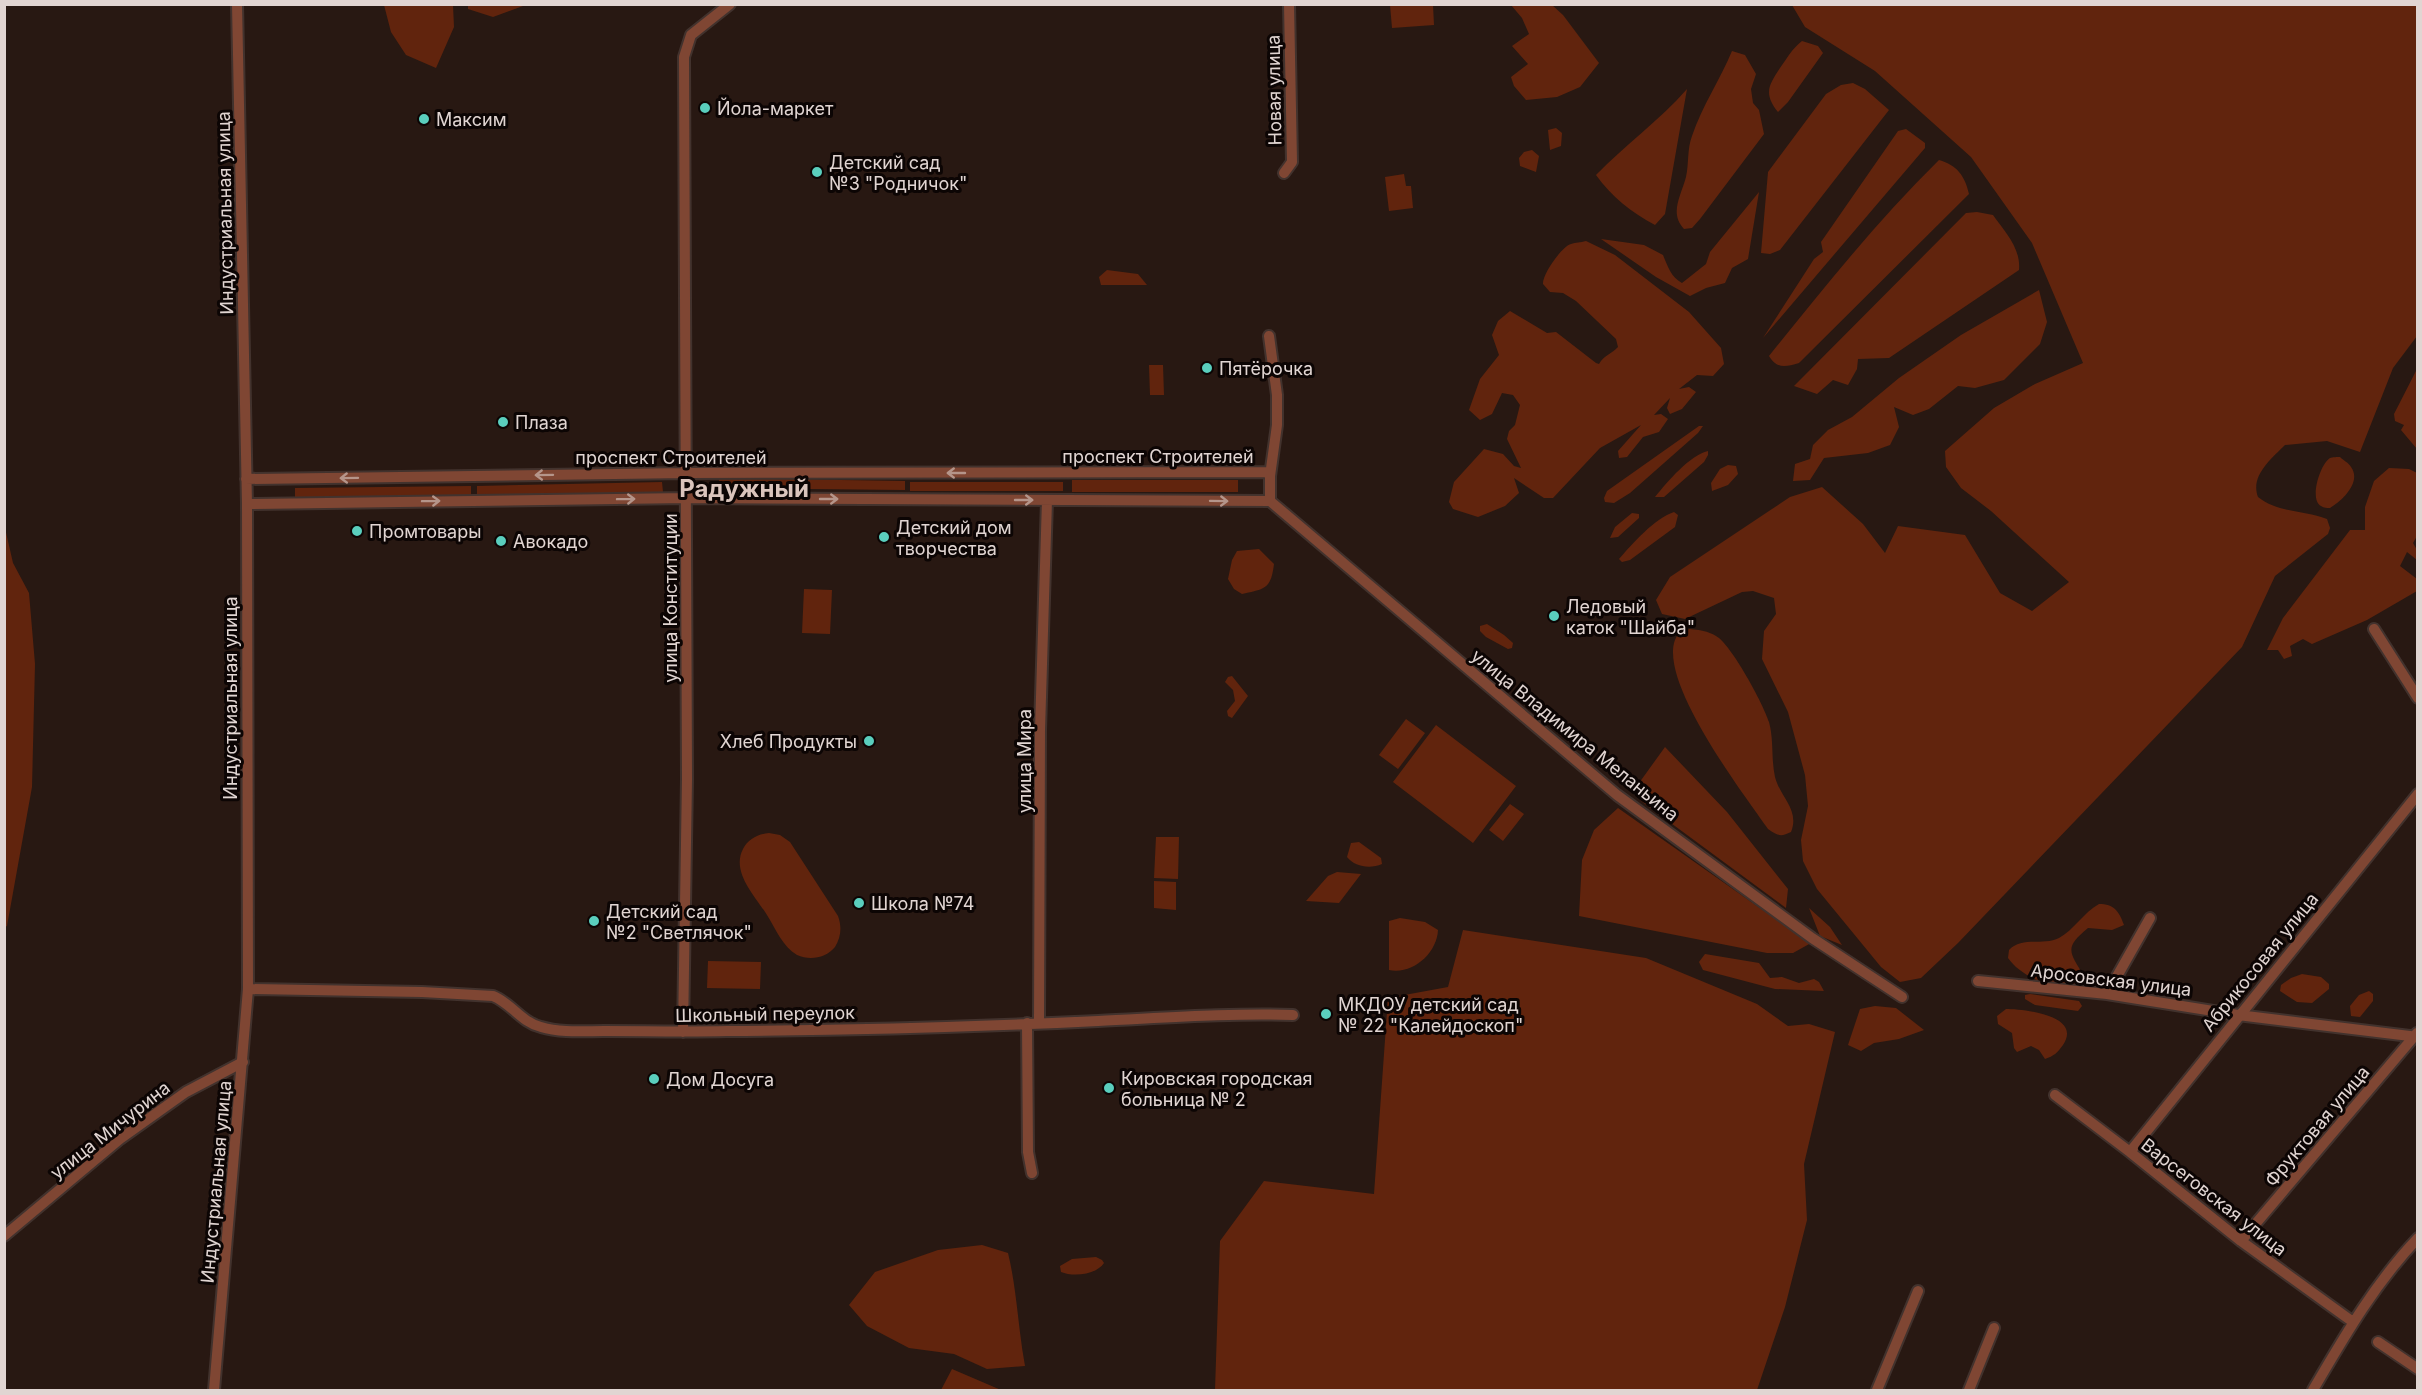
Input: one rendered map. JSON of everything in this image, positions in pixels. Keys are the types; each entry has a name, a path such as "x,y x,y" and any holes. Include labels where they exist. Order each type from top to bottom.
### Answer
{"street":[{"name":"Индустриальная улица","path":"214,1390 249,989 247,504 237,4"},
{"name":"улица Конституции","path":"683,1032 687,779 684,57 692,35 730,4"},
{"name":"Новая улица","path":"1284,173 1292,162 1289,4"},
{"path":"1269,336 1277,395 1277,425 1270,476"},
{"name":"проспект Строителей","path":"246,479 686,473 1267,472 1270,476 1270,501"},
{"path":"247,504 687,498 1270,501"},
{"name":"улица Мира","path":"1032,1173 1028,1152 1047,500"},
{"name":"улица Владимира Меланьина","path":"1270,501 1617,795 1812,938 1902,997"},
{"path":"2374,630 2418,698"},
{"name":"Абрикосовая улица","path":"2130,1152 2418,794"},
{"path":"2108,994 2150,918"},
{"name":"Аросовская улица","path":"1978,981 2108,994 2238,1015 2417,1035"},
{"name":"Школьный переулок","path":"249,989 493,996 527,1022 544,1028 683,1032 1033,1023 1203,1014 1293,1015"},
{"name":"Фруктовая улица","path":"2241,1241 2417,1035"},
{"name":"улица Мичурина","path":"6,1233 120,1139 186,1092 243,1062"},
{"name":"Варсеговская улица","path":"2055,1095 2241,1241 2353,1322"},
{"path":"2313,1390 2353,1322 2400,1257 2418,1238"},
{"path":"1876,1390 1918,1291"},
{"path":"1969,1390 1994,1328"},
{"path":"2378,1342 2418,1369"}],"shaded area":[{"path":"523,4 523,6 493,17 468,9 468,5"},
{"path":"384,5 453,5 454,27 436,68 406,55 391,32"},
{"path":"1390,5 1433,5 1434,25 1392,28"},
{"path":"1511,5 1552,5 1563,15 1599,63 1580,87 1557,97 1526,100 1514,86 1511,77 1528,64 1512,46 1529,34 1522,18"},
{"path":"1792,5 2417,5 2417,336 2393,368 2360,452 2327,441 2285,445 2263,468 2257,482 2258,497 2266,502 2283,509 2327,519 2330,528 2328,534 2275,576 2242,647 1958,943 1921,978 1900,982 1881,967 1817,889 1803,861 1801,840 1808,806 1805,775 1788,712 1762,659 1764,631 1776,614 1774,598 1753,591 1742,592 1685,619 1662,614 1656,600 1670,577 1790,497 1822,487 1863,524 1885,553 1898,526 1965,535 2000,593 2032,611 2069,582 1991,511 1961,488 1946,467 1945,451 1994,408 2035,384 2083,363 2032,243 1971,157 1875,71 1805,27"},
{"path":"1802,41 1818,46 1823,53 1788,102 1778,112 1770,100 1769,89 1776,74"},
{"path":"1732,51 1745,55 1756,74 1751,89 1753,103 1759,110 1764,134 1700,219 1692,228 1684,229 1677,217 1677,211 1686,177 1690,141"},
{"path":"1853,83 1865,89 1889,110 1780,250 1770,254 1761,253 1768,172 1826,94 1841,85"},
{"path":"1687,89 1665,214 1655,225 1622,203 1596,175"},
{"path":"1556,128 1562,133 1561,146 1550,150 1548,130"},
{"path":"1906,129 1925,143 1925,148 1763,338 1814,259 1823,252 1821,242 1898,131"},
{"path":"1532,150 1539,156 1536,172 1520,166 1519,158 1524,152"},
{"path":"1939,160 1951,165 1959,172 1969,194 1799,363 1785,366 1775,363 1769,356 1789,331 1872,231"},
{"path":"1404,174 1406,186 1411,186 1413,208 1389,211 1385,177"},
{"path":"1759,192 1748,259 1732,268 1725,283 1706,288 1690,296 1656,277 1601,239 1644,245 1663,255 1672,275 1682,283 1706,264 1710,252"},
{"path":"1977,212 1993,215 2015,247 2019,270 1889,358 1858,359 1857,369 1848,385 1833,380 1817,394 1794,386 1966,213"},
{"path":"1586,241 1615,255 1689,312 1721,348 1724,364 1713,376 1697,375 1679,389 1689,387 1696,392 1682,409 1670,414 1667,408 1670,398 1654,415 1661,414 1668,419 1659,432 1643,437 1627,457 1619,458 1618,451 1641,425 1600,448 1553,498 1544,498 1514,478 1519,493 1505,506 1478,517 1453,509 1449,502 1454,482 1484,449 1503,454 1514,466 1521,468 1507,439 1509,431 1515,425 1520,405 1513,395 1502,393 1492,414 1480,420 1469,410 1480,379 1499,355 1492,335 1498,321 1510,311 1547,333 1556,332 1599,364 1618,347 1616,339 1576,301 1563,293 1550,292 1543,284 1549,268 1567,246"},
{"path":"1107,270 1138,274 1147,285 1101,285 1099,277"},
{"path":"2039,290 2047,322 2040,344 2004,380 1975,388 1958,386 1929,409 1913,415 1894,407 1899,427 1890,445 1868,453 1824,458 1810,480 1793,481 1795,464 1810,459 1813,445 1828,430 1852,417 1899,378 1961,335"},
{"path":"1149,365 1163,365 1164,395 1150,395"},
{"path":"2417,369 2417,449 2401,430 2404,425 2395,421 2394,414"},
{"path":"1699,426 1703,426 1698,433 1630,493 1614,503 1605,502 1607,491"},
{"path":"1708,451 1704,462 1664,497 1655,497 1686,463"},
{"path":"2340,457 2354,473 2352,485 2335,505 2330,508 2323,507 2316,497 2317,482 2326,462 2330,458"},
{"path":"1728,465 1736,466 1738,474 1728,485 1712,491 1711,483 1720,469"},
{"path":"2389,468 2409,469 2417,473 2417,536 2413,543 2417,550 2417,560 2407,552 2400,566 2417,579 2417,591 2367,620 2312,644 2303,639 2290,646 2292,656 2284,659 2278,650 2267,650 2283,618 2350,530 2365,530 2365,507 2374,481"},
{"path":"719,478 905,481 905,490 719,488"},
{"path":"1072,480 1238,480 1238,492 1072,492"},
{"path":"662,482 663,492 477,496 477,486"},
{"path":"910,482 1063,482 1063,491 910,491"},
{"path":"471,486 471,496 295,498 295,488"},
{"path":"1674,512 1678,515 1675,527 1630,560 1622,562 1619,559 1652,526"},
{"path":"1632,513 1639,514 1639,518 1618,537 1610,538 1615,527"},
{"path":"5,528 13,563 29,593 35,664 32,787 5,927"},
{"path":"1259,549 1274,564 1271,579 1261,589 1242,594 1234,589 1228,579 1232,560 1237,551"},
{"path":"804,589 832,590 830,634 802,633"},
{"path":"1487,624 1513,643 1512,648 1508,649 1486,637 1480,631 1480,626"},
{"path":"1690,629 1710,633 1722,641 1738,662 1761,703 1771,729 1775,777 1793,817 1791,832 1785,835 1768,829 1721,761 1686,700 1676,672 1673,648 1681,631"},
{"path":"1232,676 1248,696 1232,718 1228,716 1227,711 1235,701 1233,690 1225,682 1228,677"},
{"path":"1406,719 1425,733 1398,769 1379,755"},
{"path":"1436,725 1516,786 1473,843 1393,782"},
{"path":"1665,747 1727,812 1788,889 1786,908 1641,801 1634,790"},
{"path":"1510,804 1524,814 1503,841 1489,830"},
{"path":"1618,808 1811,943 1793,953 1767,953 1579,916 1582,860 1594,830"},
{"path":"769,833 780,835 790,842 838,916 839,939 831,951 822,956 802,957 792,952 780,937 742,875 740,858 745,845 754,838"},
{"path":"1156,837 1179,837 1178,879 1154,878"},
{"path":"1359,842 1381,858 1382,864 1363,866 1350,860 1347,857 1351,843"},
{"path":"1337,872 1361,874 1339,903 1306,901 1328,876"},
{"path":"1154,881 1176,882 1176,910 1154,908"},
{"path":"2099,904 2109,905 2115,909 2124,925 2112,930 2088,928 2075,940 2071,950 2084,976 2080,985 2061,986 2040,981 2022,972 2008,958 2009,950 2020,943 2059,938"},
{"path":"1809,908 1830,927 1842,945 1820,936"},
{"path":"1400,918 1425,922 1438,930 1437,939 1428,954 1415,966 1398,971 1389,970 1389,921"},
{"path":"1463,930 1646,958 1757,1004 1788,1026 1809,1024 1835,1032 1804,1164 1807,1220 1785,1307 1757,1390 1215,1390 1220,1241 1264,1181 1374,1194 1388,998 1448,987"},
{"path":"1705,954 1759,963 1770,978 1782,977 1799,983 1814,979 1819,982 1824,991 1775,989 1703,970 1699,962"},
{"path":"708,961 761,962 760,989 707,988"},
{"path":"2302,974 2321,977 2329,984 2329,989 2312,1003 2297,1002 2280,991 2281,985"},
{"path":"2369,991 2373,994 2373,1001 2360,1017 2351,1016 2350,1006 2359,995"},
{"path":"2025,995 2079,1001 2082,1006 2078,1011 2035,1005 2025,999"},
{"path":"1875,1006 1896,1008 1924,1030 1899,1039 1874,1043 1861,1051 1848,1045 1860,1009"},
{"path":"2006,1009 2037,1012 2058,1020 2065,1027 2067,1035 2063,1045 2055,1054 2045,1059 2039,1050 2031,1046 2017,1052 2014,1048 2012,1033 1998,1024 1997,1016"},
{"path":"982,1245 1008,1253 1025,1366 987,1369 954,1354 909,1348 867,1326 849,1305 875,1272 938,1250"},
{"path":"1096,1257 1104,1263 1096,1270 1078,1275 1061,1272 1060,1266 1072,1259"},
{"path":"952,1369 1001,1390 941,1390"}],"place":[{"name":"Йола-маркет","path":"705,108"},
{"name":"Максим","path":"424,119"},
{"name":"Детский сад №3 \"Родничок\"","path":"817,172"},
{"name":"Пятёрочка","path":"1207,368"},
{"name":"Плаза","path":"503,422"},
{"name":"Промтовары","path":"357,531"},
{"name":"Детский дом творчества","path":"884,537"},
{"name":"Авокадо","path":"501,541"},
{"name":"Ледовый каток \"Шайба\"","path":"1554,616"},
{"name":"Хлеб Продукты","path":"869,741"},
{"name":"Школа №74","path":"859,903"},
{"name":"Детский сад №2 \"Светлячок\"","path":"594,921"},
{"name":"МКДОУ детский сад № 22 \"Калейдоскоп\"","path":"1326,1014"},
{"name":"Дом Досуга","path":"654,1079"},
{"name":"Кировская городская больница № 2","path":"1109,1088"}],"district":[{"name":"Радужный","path":"744,488"}]}
